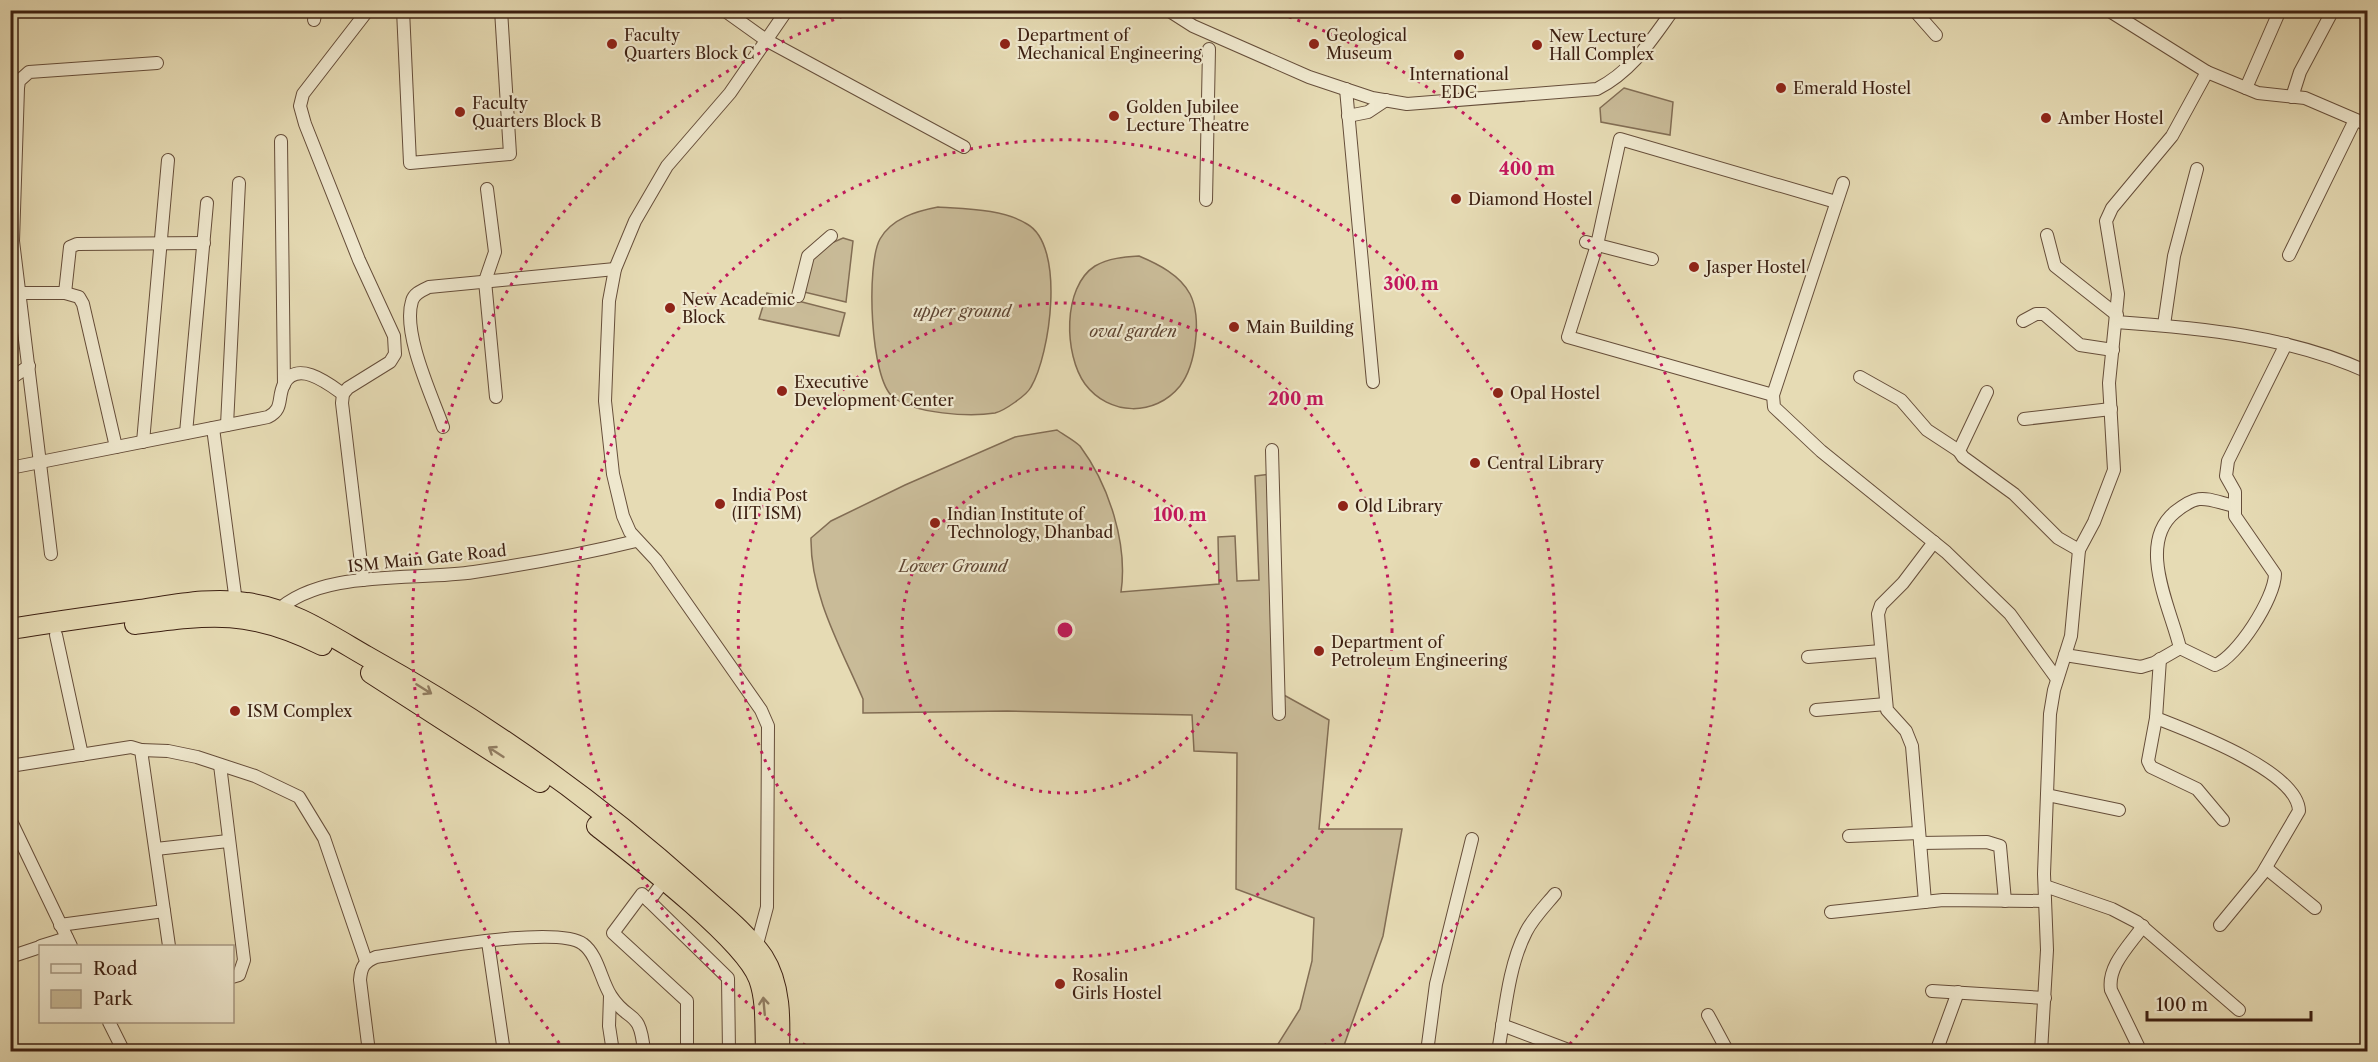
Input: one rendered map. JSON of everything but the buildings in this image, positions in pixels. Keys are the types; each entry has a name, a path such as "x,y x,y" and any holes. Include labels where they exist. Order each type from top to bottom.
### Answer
{"highway":[{"path":"10,629 179,604 236,602 273,616 317,628 409,680 515,747 664,863 756,948 772,974 777,994 779,1052"},
{"path":"10,642 203,616 273,616 342,655 495,751 583,814 664,881 750,963 761,988 766,1052"}],"street":[{"path":"343,394 390,362 395,354 394,336 358,260 304,124 300,106 303,94 368,10"},
{"path":"403,10 410,163 510,154 501,10"},
{"path":"724,10 766,40 964,147"},
{"path":"756,948 767,907 768,726 761,710 656,560 636,541 623,516 613,474 605,401 609,301 615,269 635,221 667,166 730,93 787,10"},
{"path":"1168,10 1193,26 1278,64 1346,89 1407,104 1597,89 1617,78 1638,60 1673,10"},
{"path":"1914,10 1935,35"},
{"path":"2108,10 2207,72 2258,93 2305,99 2367,125"},
{"path":"2246,88 2280,10"},
{"path":"2292,97 2300,72 2333,10"},
{"path":"1206,200 1209,49"},
{"path":"51,554 28,366 15,293 12,154 16,96 23,76 29,72 157,63"},
{"path":"2041,1052 2045,998 2045,886 2050,714 2073,623 2079,550 2094,522 2114,470 2111,409 2117,279 2107,229 2108,215 2172,136 2207,72"},
{"path":"1346,89 1372,382"},
{"path":"1348,116 1368,112 1386,100"},
{"path":"2289,255 2355,120"},
{"path":"1773,395 1568,337 1620,139 1836,202"},
{"path":"10,468 213,428 276,413 281,405 284,385 281,141"},
{"path":"143,442 168,160"},
{"path":"2164,325 2174,256 2197,169"},
{"path":"227,425 239,183"},
{"path":"1843,183 1773,395 1774,407 1821,451 1934,542 2010,614 2057,679"},
{"path":"487,189 495,252 485,281 496,398"},
{"path":"186,433 207,202"},
{"path":"2048,235 2055,266 2116,318 2286,344 2367,372"},
{"path":"798,296 808,256 831,236"},
{"path":"65,293 70,247 77,244 204,243"},
{"path":"1591,244 1652,259"},
{"path":"443,427 414,346 412,299 429,287 615,269"},
{"path":"15,293 65,293 79,297 83,304 116,447"},
{"path":"2023,321 2036,314 2044,314 2080,345 2113,350"},
{"path":"2234,506 2206,499 2191,499 2169,517 2159,534 2155,561 2180,648 2215,665 2221,663 2239,646 2272,593 2275,574 2235,516 2235,488 2226,476 2228,461 2286,344"},
{"path":"10,379 28,366"},
{"path":"284,385 290,378 299,374 311,374 343,394"},
{"path":"1860,377 1901,400 1927,430 1959,451 1963,457 2027,505 2058,538 2079,550"},
{"path":"1959,451 1987,392"},
{"path":"343,394 344,427 363,580"},
{"path":"2024,419 2111,409"},
{"path":"213,428 236,602"},
{"path":"1272,450 1279,714"},
{"name":"ISM Main Gate Road","path":"273,616 317,589 363,580 474,572 636,541"},
{"path":"1924,902 1911,741 1906,731 1894,720 1886,704 1878,623 1881,605 1903,583 1934,542"},
{"path":"56,635 82,754"},
{"path":"2065,656 2141,667 2180,648"},
{"path":"1808,657 1881,651"},
{"path":"2160,659 2156,718 2148,752 2151,767 2197,789 2223,820"},
{"path":"1816,710 1886,704"},
{"path":"2156,718 2251,759 2295,796 2299,811 2266,868 2220,925"},
{"path":"10,766 131,747 141,750 179,752 291,791 309,810 330,854 366,961"},
{"path":"141,750 169,945"},
{"path":"220,765 244,960 239,975 234,976"},
{"path":"2047,795 2119,810"},
{"path":"10,819 69,942 52,945"},
{"path":"1849,836 1987,842 2000,846 2005,901"},
{"path":"1427,1052 1436,984 1472,839"},
{"path":"156,849 228,841"},
{"path":"2266,868 2314,908"},
{"path":"649,901 664,881"},
{"path":"2045,886 2112,909 2142,926 2239,1011"},
{"path":"687,1052 687,1001 613,933 642,894 728,978 729,1052"},
{"path":"1498,1052 1521,943 1527,930 1555,894"},
{"path":"1831,912 1924,902 2045,901"},
{"path":"60,925 164,911"},
{"path":"2141,1052 2111,990 2109,981 2112,970 2142,926"},
{"path":"369,1052 360,980 361,969 366,961 376,957 519,938 574,939 589,950 610,996 637,1019 641,1027 644,1052"},
{"path":"488,942 504,1052"},
{"path":"10,957 39,948"},
{"path":"1932,991 2045,998"},
{"path":"1936,1052 1958,992"},
{"path":"610,996 609,1026 614,1052"},
{"path":"1708,1015 1728,1052"},
{"path":"110,1023 124,1052"},
{"path":"1503,1025 1574,1052"},
{"path":"2367,1032 2367,1052"}],"green space":[{"path":"1624,88 1673,102 1670,135 1601,122 1600,108"},
{"name":"upper ground","path":"938,207 984,211 1017,219 1027,224 1039,236 1047,254 1051,302 1044,351 1038,372 1025,394 999,412 971,415 942,413 902,403 893,397 885,386 879,368 875,346 872,295 873,272 880,239 898,221 914,213"},
{"path":"843,238 853,241 846,302 804,292 813,251"},
{"name":"oval garden","path":"1139,256 1168,271 1186,287 1194,304 1196,341 1190,366 1180,386 1158,403 1132,409 1106,402 1095,395 1085,384 1073,356 1070,322 1072,305 1084,276 1095,266 1106,261"},
{"path":"767,293 845,313 839,336 759,319"},
{"name":"Lower Ground","path":"1057,430 1080,446 1108,497 1122,554 1121,592 1219,584 1218,537 1235,536 1237,581 1259,580 1255,476 1271,474 1282,694 1329,720 1319,829 1402,829 1383,936 1342,1051 1270,1051 1275,1049 1300,1009 1312,961 1314,918 1236,889 1237,753 1194,751 1192,715 1007,711 863,713 863,699 821,600 812,559 811,538 831,521 905,485 1015,437"}],"place":[{"name":"Faculty Quarters Block C","path":"612,44"},
{"name":"Department of Mechanical Engineering","path":"1005,44"},
{"name":"Geological Museum","path":"1314,44"},
{"name":"New Lecture Hall Complex","path":"1537,45"},
{"name":"International EDC","path":"1459,55"},
{"name":"Emerald Hostel","path":"1781,88"},
{"name":"Faculty Quarters Block B","path":"460,112"},
{"name":"Golden Jubilee Lecture Theatre","path":"1114,116"},
{"name":"Amber Hostel","path":"2046,118"},
{"name":"Diamond Hostel","path":"1456,199"},
{"name":"Jasper Hostel","path":"1694,267"},
{"name":"New Academic Block","path":"670,308"},
{"name":"Main Building","path":"1234,327"},
{"name":"Executive Development Center","path":"782,391"},
{"name":"Opal Hostel","path":"1498,393"},
{"name":"Central Library","path":"1475,463"},
{"name":"India Post (IIT ISM)","path":"720,504"},
{"name":"Old Library","path":"1343,506"},
{"name":"Indian Institute of Technology, Dhanbad","path":"935,523"},
{"name":"Department of Petroleum Engineering","path":"1319,651"},
{"name":"ISM Complex","path":"235,711"},
{"name":"Rosalin Girls Hostel","path":"1060,984"}]}
